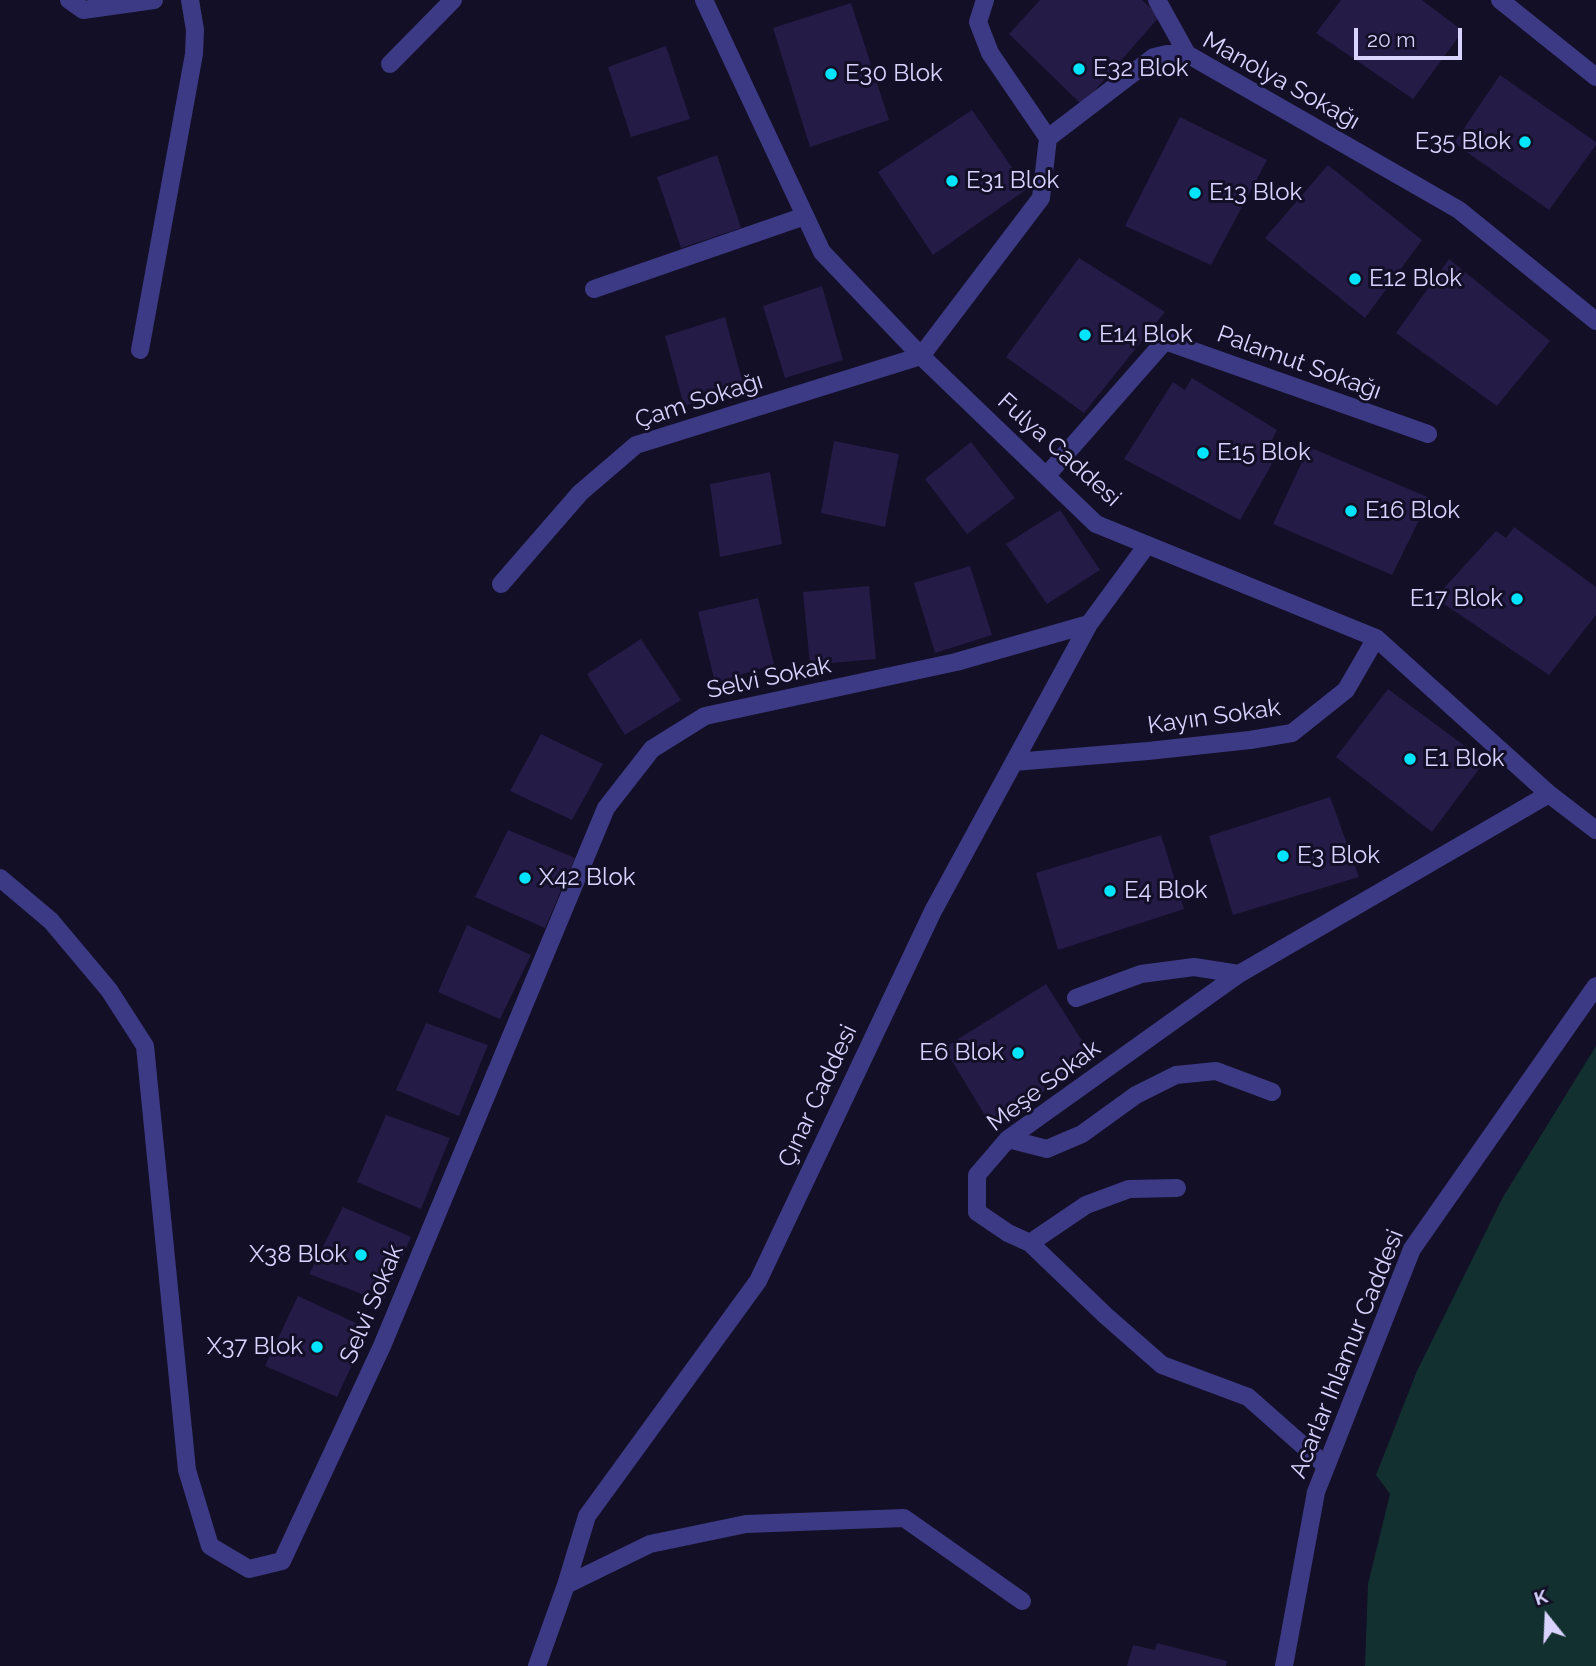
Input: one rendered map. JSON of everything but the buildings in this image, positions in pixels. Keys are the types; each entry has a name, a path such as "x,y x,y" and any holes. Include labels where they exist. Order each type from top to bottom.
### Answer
{"street":[{"path":"69,0 83,10 154,0"},
{"path":"140,350 194,54 195,30 190,0"},
{"path":"390,64 453,0"},
{"name":"Fulya Caddesi","path":"704,0 822,252 921,356 1096,524 1376,638 1549,794 1596,830"},
{"path":"921,356 1041,198 1048,138 989,53 978,22 985,0"},
{"path":"1157,0 1187,54"},
{"path":"1500,0 1596,77"},
{"path":"1525,0 1535,28"},
{"name":"Manolya Sokağı","path":"1048,138 1154,57 1187,54 1459,210 1596,321"},
{"path":"594,289 806,215"},
{"name":"Palamut Sokağı","path":"1047,475 1165,341 1428,434"},
{"name":"Çam Sokağı","path":"501,584 580,493 636,445 921,356"},
{"name":"Çınar Caddesi","path":"537,1666 566,1586 587,1516 758,1281 933,911 1089,624 1147,545"},
{"name":"Selvi Sokak","path":"0,877 51,921 109,990 145,1046 187,1471 210,1546 248,1569 282,1561 382,1346 606,808 652,749 705,716 956,662 1089,624"},
{"name":"Kayın Sokak","path":"1014,762 1148,751 1292,733 1346,690 1376,638"},
{"name":"Meşe Sokak","path":"1325,1465 1248,1397 1162,1365 1104,1315 1030,1244 977,1212 976,1175 1008,1139 1239,974 1549,794"},
{"path":"1076,998 1141,974 1194,967 1239,974"},
{"name":"Acarlar Ihlamur Caddesi","path":"1284,1666 1316,1492 1412,1249 1596,986"},
{"path":"1008,1139 1048,1149 1082,1134 1136,1095 1176,1074 1216,1071 1272,1092"},
{"path":"1030,1244 1086,1205 1129,1189 1177,1188"},
{"path":"566,1586 650,1544 746,1524 904,1518 1022,1601"}],"green space":[{"path":"1596,1046 1596,1666 1365,1666 1368,1584 1390,1494 1376,1475 1417,1371 1503,1197"}],"place":[{"name":"E32 Blok","path":"1079,69"},
{"name":"E30 Blok","path":"831,74"},
{"name":"E35 Blok","path":"1525,142"},
{"name":"E31 Blok","path":"952,181"},
{"name":"E13 Blok","path":"1195,193"},
{"name":"E12 Blok","path":"1355,279"},
{"name":"E14 Blok","path":"1085,335"},
{"name":"E15 Blok","path":"1203,453"},
{"name":"E16 Blok","path":"1351,511"},
{"name":"E17 Blok","path":"1517,599"},
{"name":"E1 Blok","path":"1410,759"},
{"name":"E3 Blok","path":"1283,856"},
{"name":"X42 Blok","path":"525,878"},
{"name":"E4 Blok","path":"1110,891"},
{"name":"E6 Blok","path":"1018,1053"},
{"name":"X38 Blok","path":"361,1255"},
{"name":"X37 Blok","path":"317,1347"}]}
